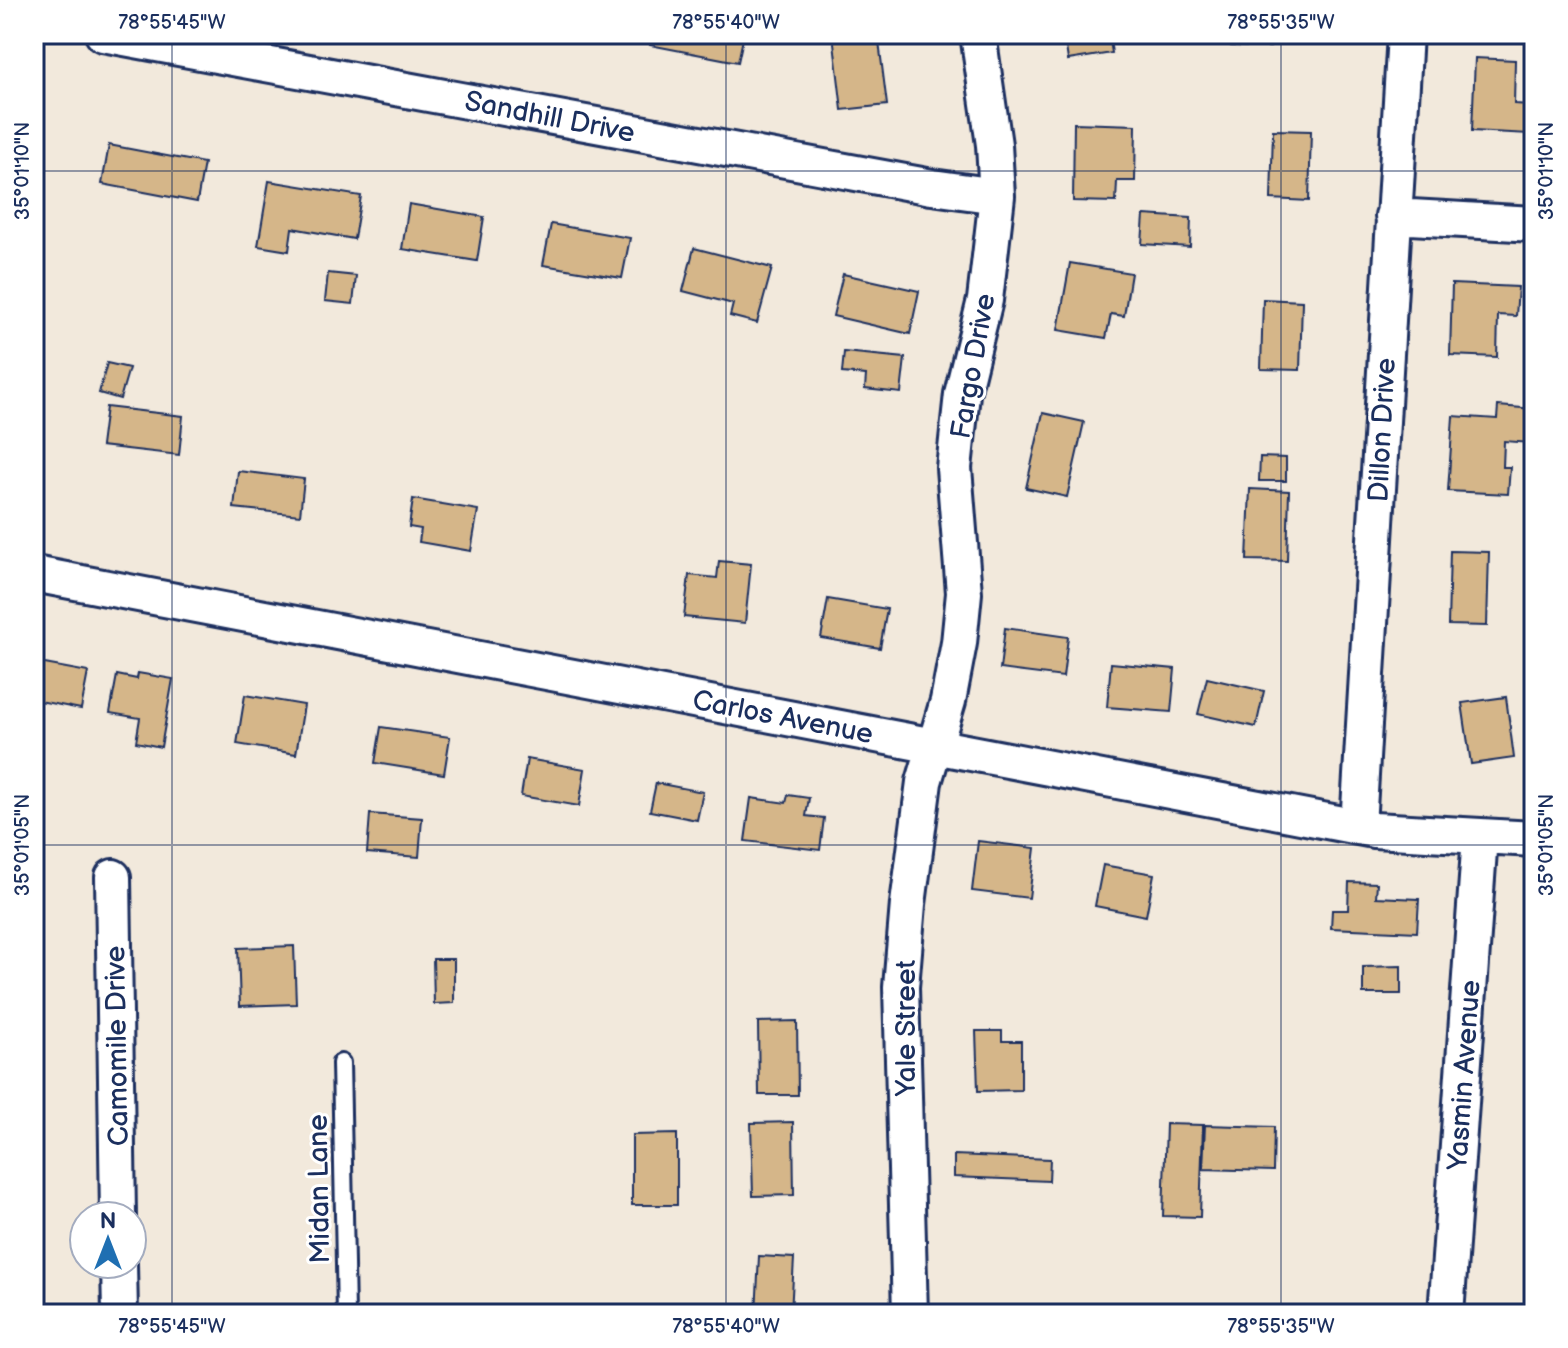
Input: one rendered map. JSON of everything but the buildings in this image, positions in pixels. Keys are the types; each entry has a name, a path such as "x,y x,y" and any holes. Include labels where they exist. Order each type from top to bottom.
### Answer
{"street":[{"name":"Sandhill Drive","path":"103,34 916,184 997,196"},
{"name":"Fargo Drive","path":"936,744 959,643 964,593 954,468 962,394 985,300 997,196 994,145 978,34"},
{"name":"Dillon Drive","path":"1358,826 1405,34"},
{"path":"1393,216 1534,224"},
{"name":"Carlos Avenue","path":"34,574 1374,830 1534,839"},
{"name":"Yale Street","path":"910,1314 901,987 924,782 936,744"},
{"name":"Yasmin Avenue","path":"1446,1314 1480,836"},
{"name":"Camomile Drive","path":"113,877 118,1200"},
{"path":"119,1280 120,1314"}],"lane":[{"name":"Midan Lane","path":"341,1063 346,1314"}]}
